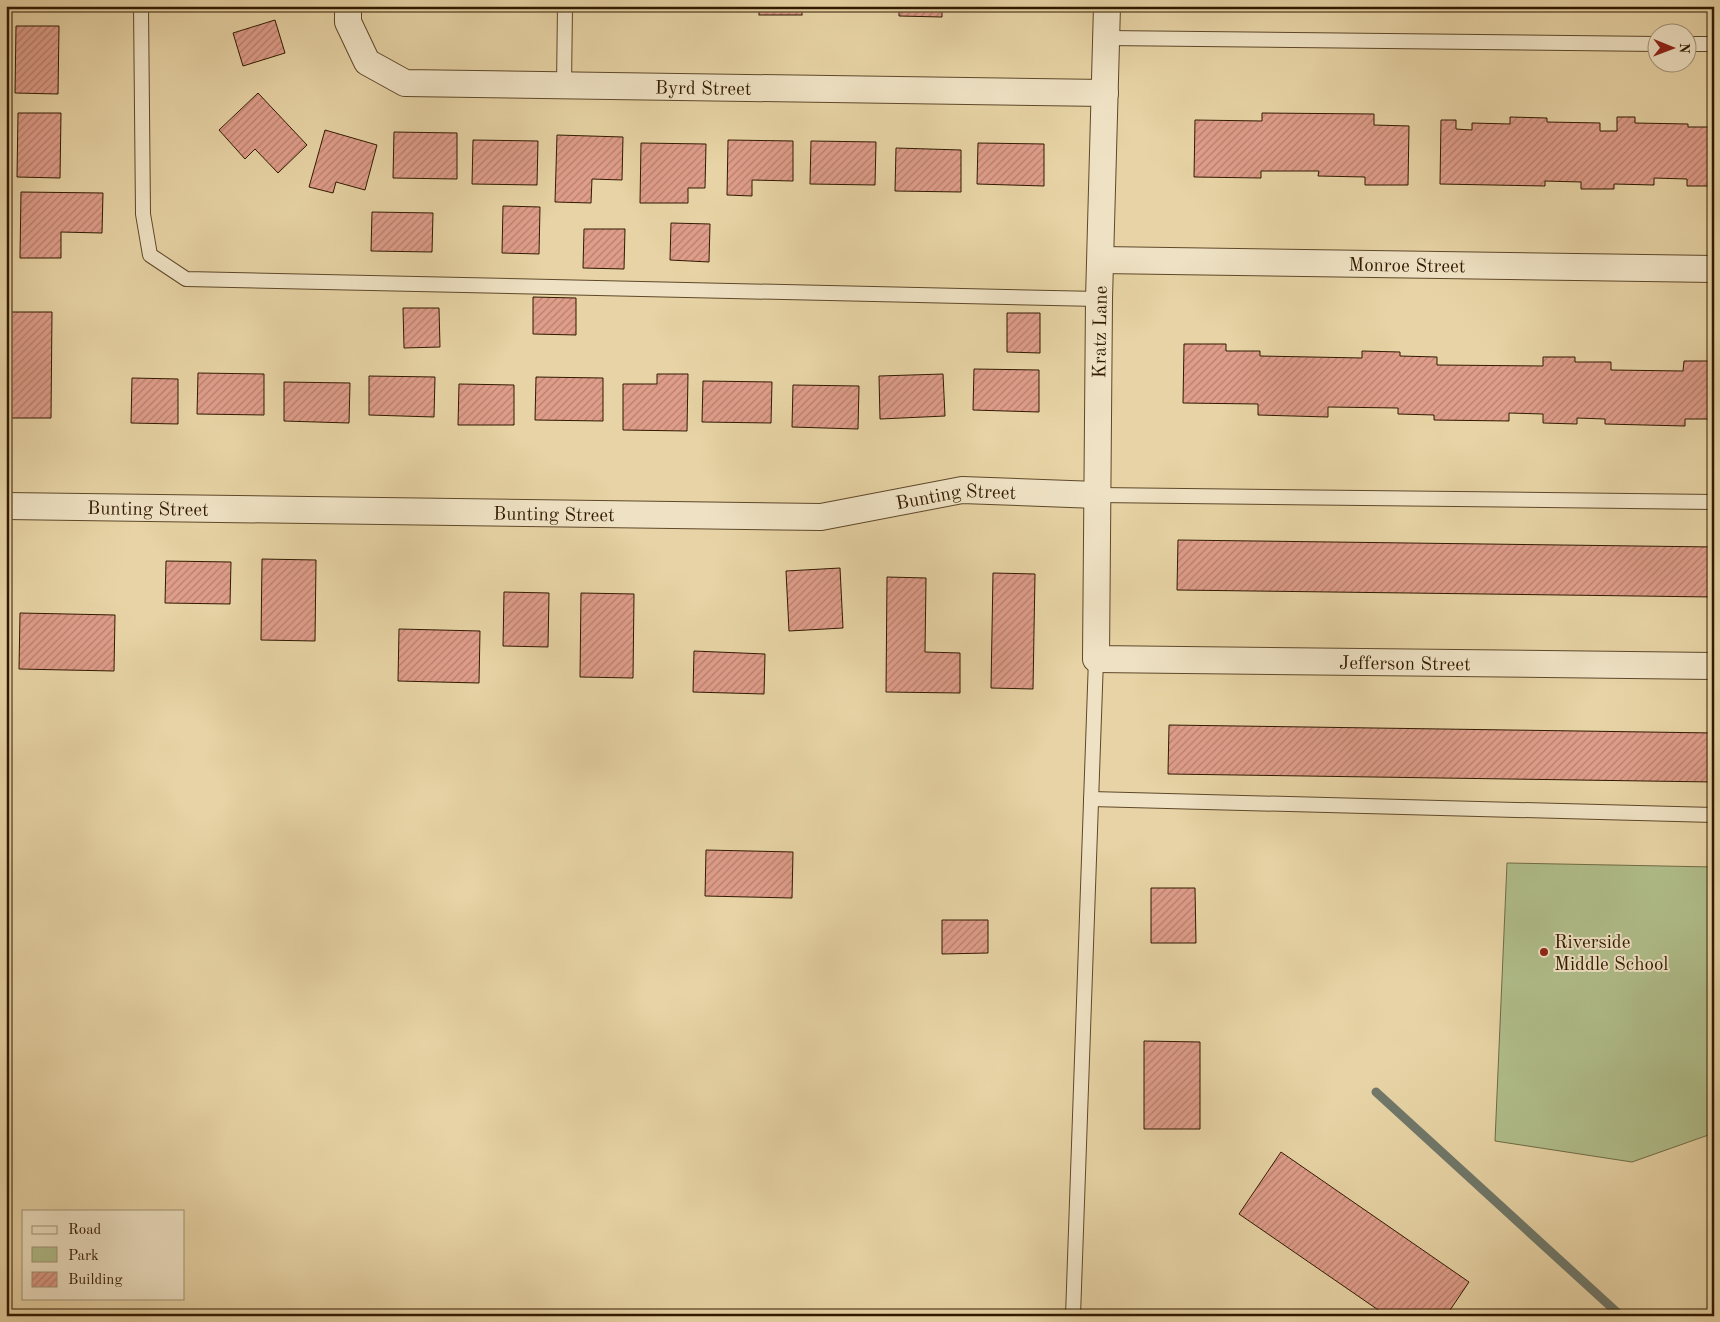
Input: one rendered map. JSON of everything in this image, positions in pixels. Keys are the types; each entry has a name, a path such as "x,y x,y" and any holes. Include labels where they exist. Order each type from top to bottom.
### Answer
{"street":[{"name":"Byrd Street","path":"348,6 348,22 366,62 405,83 1105,93"},
{"name":"Kratz Lane","path":"1096,658 1099,299 1107,6"},
{"name":"Monroe Street","path":"1101,260 1714,269"},
{"name":"Bunting Street","path":"6,506 821,517 962,490 1097,496"},
{"name":"Jefferson Street","path":"1096,658 1714,666"}],"lane":[{"path":"141,6 143,214 150,255 186,279 1099,299"},
{"path":"564,86 565,6"},
{"path":"1106,38 1648,44"},
{"path":"1698,44 1714,44"},
{"path":"1097,496 1714,502"},
{"path":"1073,1316 1096,658"},
{"path":"1091,799 1714,815"}],"green space":[{"path":"1507,863 1714,867 1714,1133 1632,1162 1495,1141"}],"building":[{"path":"229,6 272,6 272,10 229,9"},
{"path":"759,6 802,6 802,15 759,15"},
{"path":"899,6 942,6 942,17 899,16"},
{"path":"275,20 285,53 243,66 233,33"},
{"path":"16,26 59,26 58,94 15,93"},
{"path":"258,93 307,145 278,173 255,149 245,159 219,130"},
{"path":"18,113 61,113 60,178 17,177"},
{"path":"1262,113 1374,114 1374,125 1409,126 1408,185 1365,185 1365,177 1318,176 1319,171 1261,171 1261,178 1194,177 1195,120 1262,121"},
{"path":"1510,117 1547,118 1547,122 1600,123 1600,131 1617,131 1617,117 1635,117 1635,123 1688,124 1688,127 1714,127 1714,186 1687,186 1687,179 1654,178 1654,185 1614,184 1614,189 1581,189 1581,182 1545,181 1545,186 1440,184 1441,120 1456,120 1456,129 1472,130 1472,123 1510,124"},
{"path":"325,130 377,145 365,190 336,182 333,193 309,187"},
{"path":"394,132 457,133 457,179 393,178"},
{"path":"557,135 623,137 622,180 592,179 591,203 555,202"},
{"path":"473,140 538,141 537,185 472,184"},
{"path":"728,140 793,141 793,181 752,180 752,196 727,195"},
{"path":"811,141 876,142 875,185 810,184"},
{"path":"641,143 706,144 705,188 688,188 688,203 640,203"},
{"path":"978,143 1044,144 1044,186 977,184"},
{"path":"896,148 961,150 961,192 895,191"},
{"path":"21,192 103,193 102,233 61,232 61,258 20,258"},
{"path":"503,206 540,207 539,254 502,253"},
{"path":"372,212 433,213 432,252 371,251"},
{"path":"671,223 710,224 709,262 670,260"},
{"path":"584,229 625,229 624,269 583,268"},
{"path":"533,297 576,298 576,335 533,334"},
{"path":"403,308 439,308 440,347 404,348"},
{"path":"11,312 52,312 51,418 9,418"},
{"path":"1007,313 1040,313 1040,353 1007,352"},
{"path":"1184,344 1226,344 1226,351 1260,351 1260,356 1362,358 1362,351 1400,352 1400,356 1437,357 1437,365 1543,366 1543,357 1575,357 1575,362 1611,362 1611,370 1683,371 1684,361 1714,361 1714,419 1685,419 1685,426 1605,424 1605,419 1577,418 1577,424 1543,423 1543,414 1509,413 1509,421 1434,420 1434,415 1398,414 1398,408 1328,407 1328,417 1258,415 1258,404 1183,403"},
{"path":"974,369 1039,370 1039,412 973,410"},
{"path":"198,373 264,374 264,415 197,414"},
{"path":"657,374 688,374 687,431 623,430 623,384 657,384"},
{"path":"943,374 945,416 880,419 879,376"},
{"path":"369,376 435,377 434,417 369,415"},
{"path":"536,377 603,378 603,421 535,420"},
{"path":"132,378 178,379 178,424 131,423"},
{"path":"703,381 772,382 771,423 702,422"},
{"path":"284,382 350,383 349,423 284,421"},
{"path":"459,384 514,385 514,425 458,425"},
{"path":"793,385 859,386 858,429 792,427"},
{"path":"1178,540 1714,547 1714,597 1177,590"},
{"path":"262,559 316,560 315,641 261,640"},
{"path":"166,561 231,562 230,604 165,603"},
{"path":"840,568 843,628 789,631 786,571"},
{"path":"993,573 1035,574 1033,689 991,688"},
{"path":"887,577 926,578 925,652 960,653 960,693 886,692"},
{"path":"504,592 549,593 548,647 503,646"},
{"path":"581,593 634,594 633,678 580,677"},
{"path":"20,613 115,615 114,671 19,669"},
{"path":"399,629 480,631 479,683 398,681"},
{"path":"694,651 765,654 764,694 693,692"},
{"path":"1169,725 1714,733 1714,782 1168,774"},
{"path":"706,850 793,852 792,898 705,896"},
{"path":"1151,888 1195,888 1196,943 1151,943"},
{"path":"942,920 988,920 988,953 942,954"},
{"path":"1144,1041 1200,1042 1200,1129 1144,1129"},
{"path":"1281,1152 1469,1282 1446,1316 1387,1316 1239,1214"}],"waterway":[{"path":"1376,1092 1621,1316"}],"place":[{"name":"Riverside Middle School","path":"1544,952"}]}
